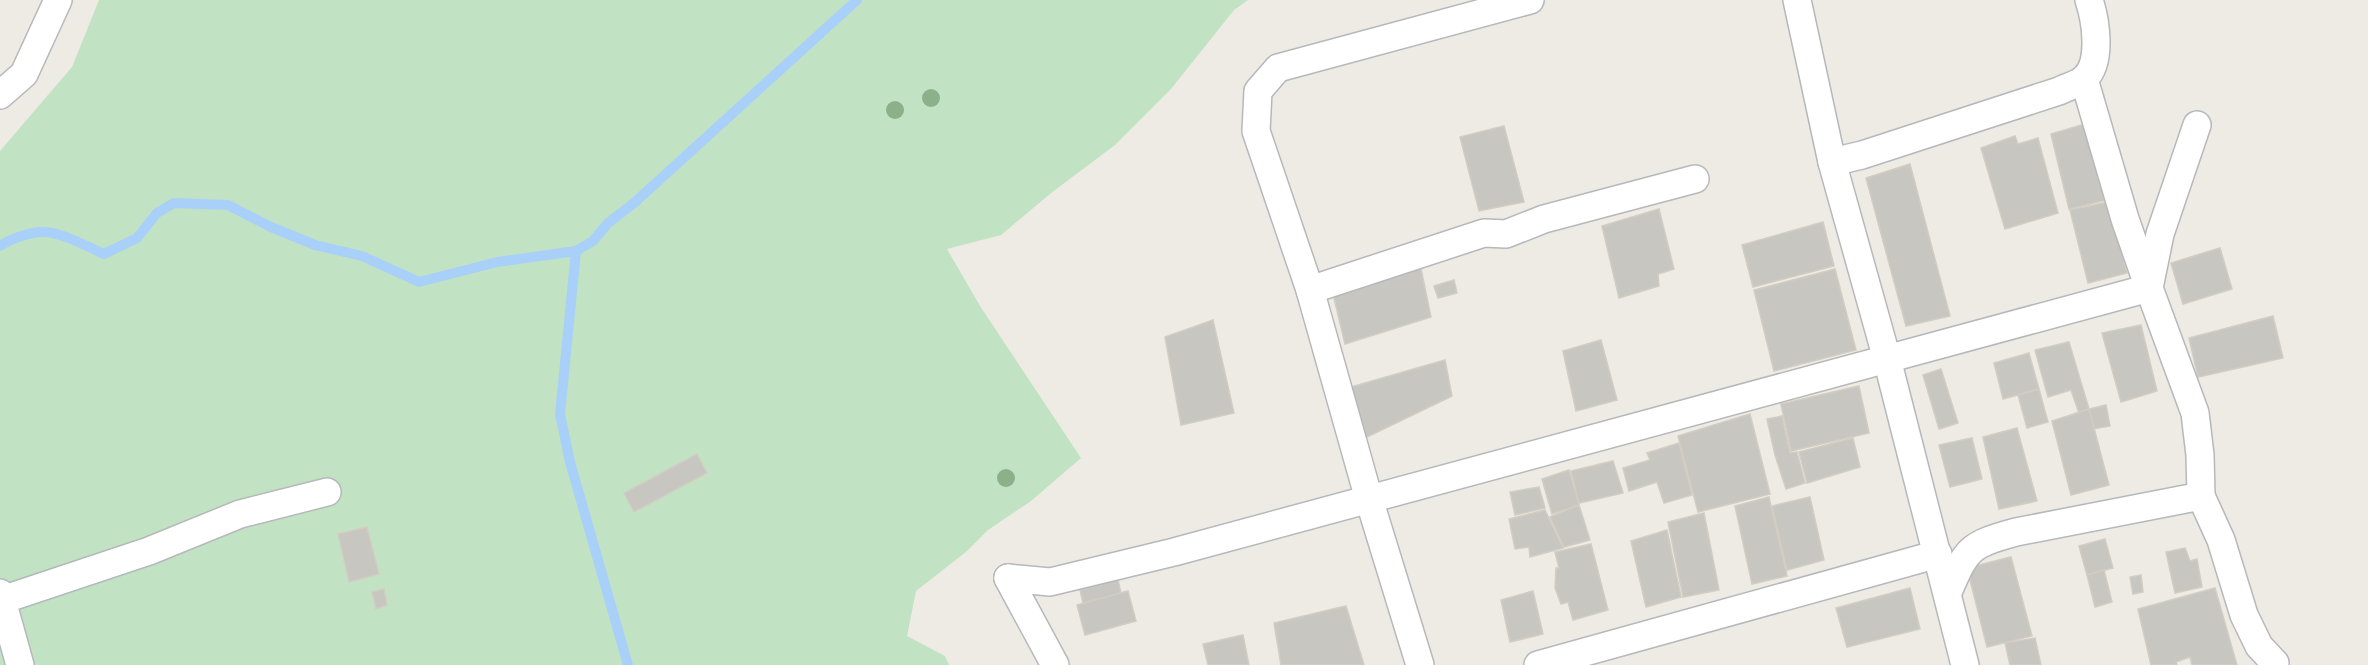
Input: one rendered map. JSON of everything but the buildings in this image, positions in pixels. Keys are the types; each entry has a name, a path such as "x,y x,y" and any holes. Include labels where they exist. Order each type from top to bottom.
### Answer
{"street":[{"path":"0,94 24,74 58,0"},
{"path":"1420,665 1369,499 1310,290 1256,131 1258,91 1278,68 1530,0"},
{"path":"1797,0 1832,162 1887,359 1965,665"},
{"path":"1832,162 1862,155 2059,91 2084,79 2092,69 2097,55 2089,0"},
{"path":"2084,79 2121,205 2195,413 2200,455 2201,496 2221,540 2244,615 2259,646 2275,663"},
{"path":"2149,288 2160,234 2197,125"},
{"path":"1310,290 1484,233 1506,234 1544,219 1695,179"},
{"path":"1055,665 1008,578 1050,582 1369,499 2149,288"},
{"path":"20,665 1,597 149,551 240,514 327,492"},
{"path":"1948,592 1967,553 1976,544 1988,539 2201,496"},
{"path":"1538,665 1938,554"}],"green space":[{"path":"99,0 1248,0 1234,10 1171,89 1115,145 1051,193 1001,235 947,249 980,306 1081,458 1031,501 988,530 966,552 916,591 907,636 945,656 949,665 0,665 0,151 72,67"}],"waterway":[{"path":"0,246 21,236 45,232 67,238 104,254 137,238 157,213 174,203 228,205 271,227 315,245 362,256 419,282 497,262 576,251 593,241 608,223 634,203 857,0"},
{"path":"576,251 560,414 570,462 628,665"}]}
